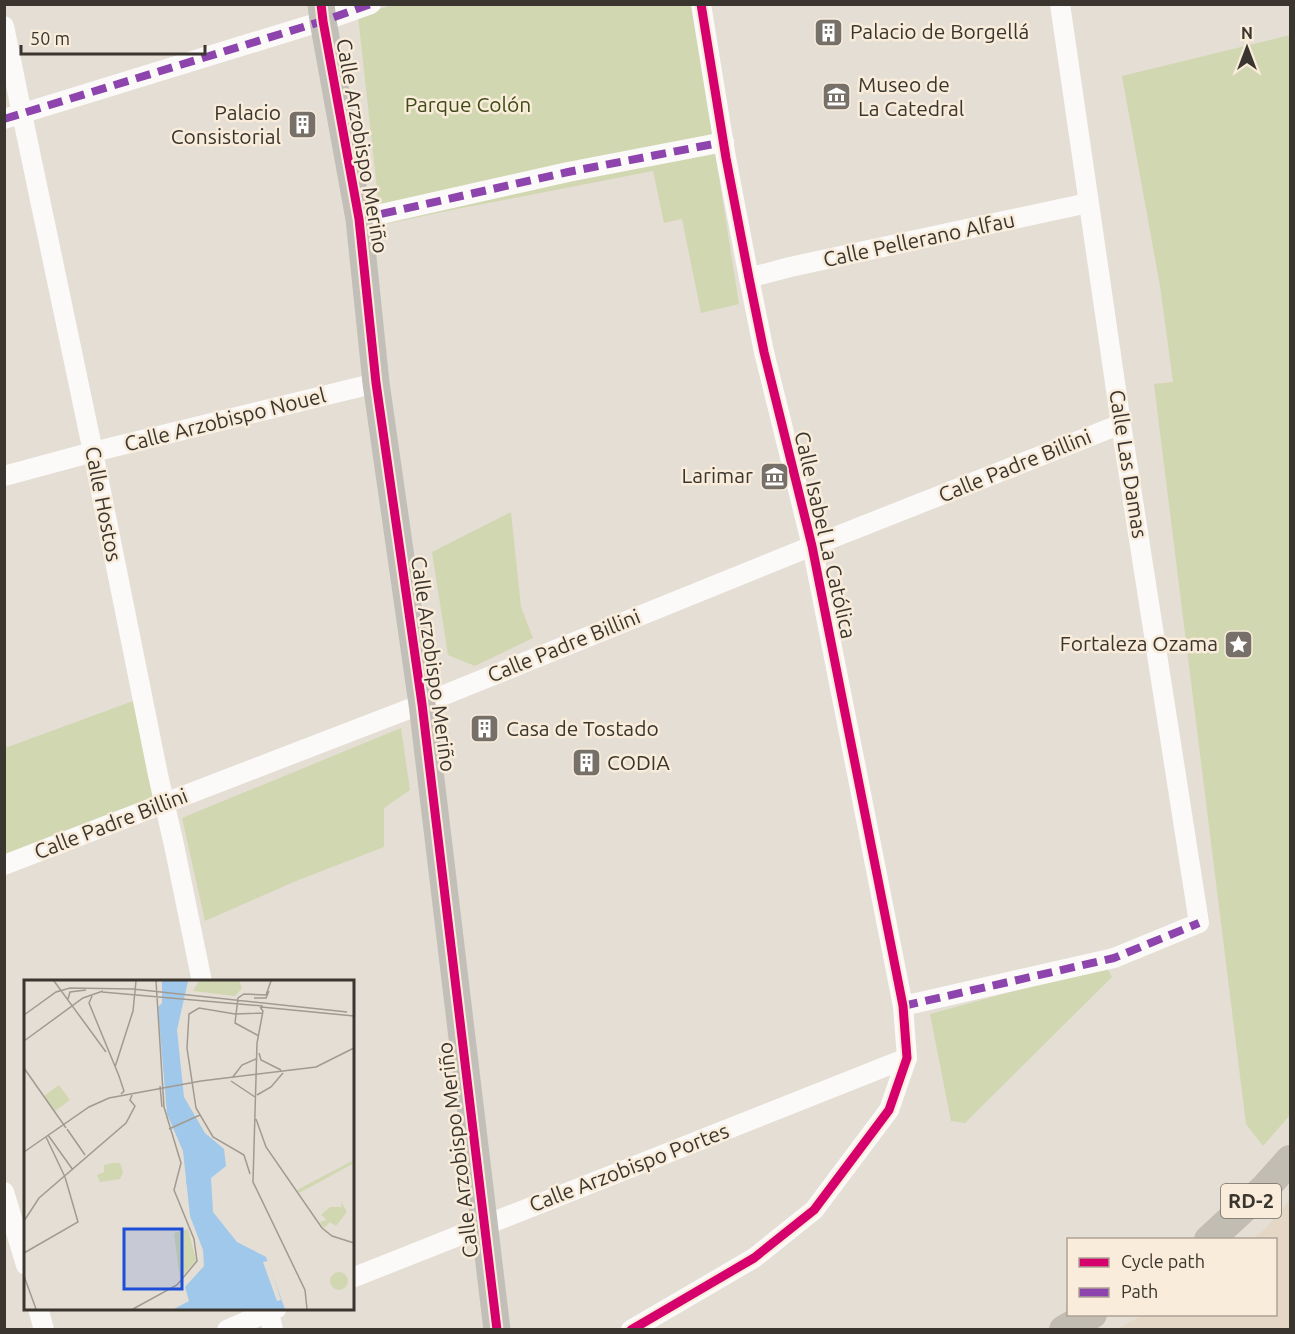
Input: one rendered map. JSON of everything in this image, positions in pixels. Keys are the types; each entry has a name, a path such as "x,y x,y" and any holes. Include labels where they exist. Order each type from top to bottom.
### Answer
{"main road":[{"name":"RD-2","path":"1210,1238 1265,1188 1290,1160"},
{"path":"1064,1329 1088,1316"}],"street":[{"path":"13,116 322,13 371,4"},
{"name":"Calle Isabel La Católica","path":"701,4 749,278 764,352 812,546 903,1006 904,1066"},
{"name":"Calle Las Damas","path":"903,1006 1114,958 1199,923 1121,424 1060,4"},
{"name":"Calle Arzobispo Meriño","path":"322,13 359,219 376,383 422,704 497,1329"},
{"name":"Calle Hostos","path":"4,26 13,116 93,452 155,763 202,980"},
{"path":"359,219 568,172 724,142"},
{"name":"Calle Pellerano Alfau","path":"749,278 790,267 1088,203"},
{"name":"Calle Arzobispo Nouel","path":"4,477 93,452 376,383"},
{"name":"Calle Padre Billini","path":"4,865 422,704 1121,424"},
{"path":"631,1329 754,1258 814,1210 889,1110 904,1066"},
{"name":"Calle Arzobispo Portes","path":"354,1277 904,1066"},
{"path":"4,1192 24,1258"},
{"path":"39,1310 44,1329"},
{"path":"227,1329 272,1315"}],"shaded area":[{"path":"1290,1200 1290,1329 1117,1329 1141,1316 1277,1316 1277,1238 1254,1238"}],"green space":[{"name":"Parque Colón","path":"395,4 692,5 739,304 701,313 682,219 664,223 653,171 381,225 358,16"},
{"name":"Fortaleza Ozama","path":"1290,35 1290,1115 1263,1146 1246,1124 1154,384 1173,382 1160,286 1122,76"},
{"path":"511,512 521,607 533,638 475,666 448,655 432,552"},
{"path":"136,700 154,797 5,855 5,748"},
{"path":"401,728 410,790 384,808 384,847 296,881 205,921 182,818"},
{"path":"1106,966 1112,977 965,1123 951,1121 930,1014"}],"marked path":[{"path":"4,119 323,21 371,4"},
{"path":"359,219 568,172 724,142"},
{"path":"903,1006 1114,958 1199,923"}],"cycle path":[{"path":"321,4 359,219 376,383 422,704 497,1330"},
{"path":"631,1330 754,1258 814,1210 889,1110 907,1058 903,1006 812,546 764,352 749,278 726,158 701,4"}],"place":[{"name":"Palacio de Borgellá","path":"829,32"},
{"name":"Museo de La Catedral","path":"837,97"},
{"name":"Palacio Consistorial","path":"302,125"},
{"name":"Larimar","path":"774,476"},
{"name":"Fortaleza Ozama","path":"1239,644"},
{"name":"Casa de Tostado","path":"485,729"},
{"name":"CODIA","path":"586,763"}]}
